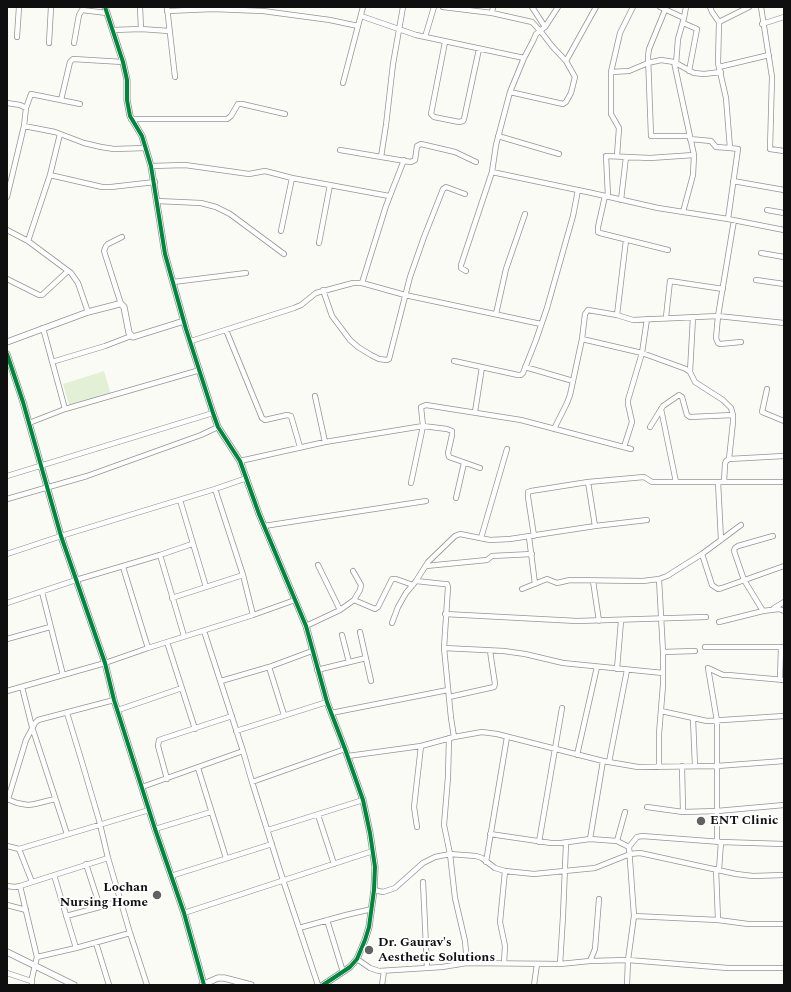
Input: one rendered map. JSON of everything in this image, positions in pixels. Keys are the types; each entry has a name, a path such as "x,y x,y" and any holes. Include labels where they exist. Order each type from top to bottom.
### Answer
{"street":[{"path":"18,37 19,7"},
{"path":"49,43 51,7"},
{"path":"105,7 123,62 127,80 127,100 131,119 142,136 155,182 165,254 213,413 218,427 240,461 264,526 306,626 327,702 346,749 363,800 375,867 372,909 365,940 357,959 343,972 323,985"},
{"path":"140,7 141,29"},
{"path":"281,13 283,7"},
{"path":"343,83 363,7"},
{"path":"381,157 393,64 403,7"},
{"path":"425,37 434,7"},
{"path":"443,7 492,13 528,20 536,25 566,61 575,77 571,93 566,102 563,104 510,92"},
{"path":"492,13 493,7"},
{"path":"532,7 545,27"},
{"path":"466,271 461,265 492,172 498,136 510,92 536,34 545,27 558,7"},
{"path":"566,61 596,7"},
{"path":"617,156 619,132 618,126 611,114 611,72 620,33 633,7"},
{"path":"660,7 697,29 689,71"},
{"path":"683,212 693,175 694,155 675,63 678,38 684,20 686,7"},
{"path":"710,7 719,22 718,58 726,98 730,148"},
{"path":"761,7 762,24 772,77 770,150 784,151"},
{"path":"719,22 746,8"},
{"path":"175,76 167,9 255,9 358,26"},
{"path":"74,43 79,15 82,10 107,13"},
{"path":"665,10 649,50 648,63 651,136 690,138 710,141 716,147 738,149 728,219"},
{"path":"361,16 399,30 425,37 524,58"},
{"path":"762,24 784,17"},
{"path":"113,30 141,29 169,31"},
{"path":"445,42 431,114 458,122 464,119 479,49"},
{"path":"719,67 769,55"},
{"path":"61,100 70,62 73,59 123,62"},
{"path":"611,72 629,71 648,63 661,60 675,63 689,71 704,74 721,72"},
{"path":"7,195 24,126 26,108 31,94 80,104"},
{"path":"7,103 20,105 26,108"},
{"path":"131,119 227,119 231,116 238,104 285,114"},
{"path":"24,126 60,134 84,143 114,149 146,148"},
{"path":"28,241 50,175 60,134"},
{"path":"498,136 559,154"},
{"path":"340,150 411,162 415,160 418,146 421,144 455,152 476,162"},
{"path":"668,250 603,235 598,232 598,227 607,196 606,156 650,158 694,155"},
{"path":"620,200 626,157"},
{"path":"362,283 389,196 404,160"},
{"path":"151,166 185,165 248,174 265,171 292,178 389,196"},
{"path":"492,172 658,208 734,220 784,230"},
{"path":"50,175 102,187 155,182"},
{"path":"281,231 292,178"},
{"path":"734,181 784,190"},
{"path":"319,243 330,185"},
{"path":"323,290 332,316 342,331 358,347 384,360 389,358 405,295 424,237 443,189 446,187 465,194"},
{"path":"454,361 521,375 541,324 573,216 578,190"},
{"path":"157,201 201,203 216,207 230,214 284,254"},
{"path":"767,210 784,213"},
{"path":"496,314 506,269 525,214"},
{"path":"734,220 718,316 716,338 718,343 741,342"},
{"path":"7,230 28,241 74,276 88,312"},
{"path":"122,237 108,244 104,251 121,304 124,307 129,333 131,336"},
{"path":"617,315 626,240"},
{"path":"761,253 784,257"},
{"path":"7,279 39,295 42,295 68,271"},
{"path":"173,282 246,273"},
{"path":"756,280 784,284"},
{"path":"666,317 670,281 723,289"},
{"path":"191,341 294,308 323,290 353,283 362,283 405,295 541,324"},
{"path":"7,342 88,312 121,304"},
{"path":"554,429 567,403 573,381 586,311 591,310 617,315 632,320 666,317 718,316 784,323"},
{"path":"690,372 693,317"},
{"path":"624,447 632,422 628,400 642,353 647,319"},
{"path":"52,362 111,344 131,336 134,338 184,321"},
{"path":"43,328 65,410"},
{"path":"226,330 262,418 265,420 287,415 291,416 300,447"},
{"path":"582,339 642,353 686,369 690,372 695,382 728,404 733,415 729,459 725,464 724,482"},
{"path":"7,354 24,402 40,466 61,536 105,663 114,700 155,829 184,913 204,985 218,978 224,978 251,985"},
{"path":"475,412 482,367"},
{"path":"525,367 573,381"},
{"path":"29,423 65,410 174,379 200,370"},
{"path":"767,389 762,412 784,420"},
{"path":"315,396 325,442"},
{"path":"650,427 661,409 679,396 682,397 687,415 690,417 733,415"},
{"path":"411,483 423,426 421,412 423,405 521,420 631,449"},
{"path":"661,409 676,482"},
{"path":"7,476 213,413"},
{"path":"240,461 325,442 423,426 452,431 448,455 451,458 480,468"},
{"path":"7,499 87,476 201,435 218,427"},
{"path":"481,538 507,449"},
{"path":"729,459 784,456"},
{"path":"456,498 464,463"},
{"path":"535,584 528,492 588,482 644,477 652,482 784,482"},
{"path":"7,554 247,478"},
{"path":"588,482 596,526"},
{"path":"718,482 721,540"},
{"path":"215,489 243,575 253,615"},
{"path":"180,500 206,587"},
{"path":"264,526 426,500"},
{"path":"392,623 402,600 426,566 436,553 455,536 460,534 501,540 532,537 596,526 647,520"},
{"path":"522,588 547,579 557,583 570,580 643,581 659,579 667,576 702,554 741,525"},
{"path":"762,611 744,580 735,554 735,548 773,536"},
{"path":"7,603 76,580 160,556 192,544"},
{"path":"426,566 487,560 494,556 532,554"},
{"path":"702,554 712,585 715,588 722,588 784,566"},
{"path":"160,556 184,636"},
{"path":"318,565 340,610"},
{"path":"123,566 148,648"},
{"path":"306,626 340,610 354,600 360,590 361,585 353,571"},
{"path":"172,598 243,575"},
{"path":"354,600 373,609 377,608 392,579 414,583 447,584 444,648 454,736"},
{"path":"658,767 658,744 663,693 663,652 660,620 659,579"},
{"path":"593,581 599,621"},
{"path":"42,592 63,675"},
{"path":"7,691 105,663 295,600"},
{"path":"770,609 784,602"},
{"path":"719,622 770,609 779,608 784,611"},
{"path":"445,614 577,621 706,618"},
{"path":"617,669 620,621"},
{"path":"7,639 50,627"},
{"path":"204,631 318,985"},
{"path":"360,632 371,681"},
{"path":"342,635 349,662"},
{"path":"167,642 195,729"},
{"path":"705,647 782,647 782,680 723,675 708,668 717,720 717,811 719,842 718,920"},
{"path":"444,648 515,652 562,663 663,673"},
{"path":"221,681 269,667 312,651"},
{"path":"449,697 494,687 495,684 490,651"},
{"path":"663,652 695,651"},
{"path":"317,670 366,658"},
{"path":"269,667 284,715"},
{"path":"577,755 597,667"},
{"path":"609,762 627,670"},
{"path":"22,687 32,727 67,834"},
{"path":"118,710 182,688"},
{"path":"331,713 448,690"},
{"path":"55,799 28,805 7,799 26,740 32,727 38,720 114,700"},
{"path":"236,731 327,702"},
{"path":"539,842 562,708"},
{"path":"661,712 693,719 717,720 784,716"},
{"path":"67,713 130,933 147,985"},
{"path":"167,779 158,742 232,716"},
{"path":"693,719 695,766"},
{"path":"348,756 421,746 454,736 482,732 603,761 638,767 717,766 784,761"},
{"path":"486,862 507,737"},
{"path":"448,738 448,777 444,825 468,963"},
{"path":"416,827 414,807 421,746"},
{"path":"252,782 346,749"},
{"path":"142,787 243,751"},
{"path":"590,839 603,761"},
{"path":"682,766 683,812"},
{"path":"198,768 226,858"},
{"path":"268,830 363,800"},
{"path":"647,807 683,812 717,811 784,805"},
{"path":"7,846 19,848 149,810"},
{"path":"155,829 211,812"},
{"path":"617,841 625,812"},
{"path":"318,815 334,864"},
{"path":"490,834 539,842 566,843 590,839 617,841 629,847"},
{"path":"627,985 628,960 634,916 629,847 637,837 642,836 719,842 784,844"},
{"path":"560,964 566,843"},
{"path":"171,876 272,844"},
{"path":"19,848 32,882"},
{"path":"184,913 373,851"},
{"path":"374,890 383,892 396,888 423,863 435,857 450,854 476,856 495,868 505,871 534,874 595,868 630,854 640,853 753,876 784,875"},
{"path":"7,886 20,886 108,858"},
{"path":"86,864 100,907"},
{"path":"504,963 505,946 500,922 505,871"},
{"path":"54,875 76,948"},
{"path":"423,882 427,968"},
{"path":"7,973 32,981 37,957 20,886"},
{"path":"590,961 595,949 599,899"},
{"path":"66,916 121,901"},
{"path":"7,905 26,910"},
{"path":"299,928 372,909"},
{"path":"634,916 718,920 748,924 784,924"},
{"path":"327,920 343,972"},
{"path":"37,957 130,933"},
{"path":"96,943 110,985"},
{"path":"7,952 34,967 74,985"},
{"path":"357,959 370,968 384,971 468,963 560,964 590,961 628,960 728,968 784,968"},
{"path":"534,985 537,964"},
{"path":"382,985 384,971"}],"green space":[{"path":"104,371 111,395 70,408 63,384"}],"cycle path":[{"path":"105,7 123,62 127,80 127,100 130,116 142,136 151,166 165,254 186,329 213,413 218,427 240,461 259,514 306,626 327,702 363,800 375,867 374,890 369,927 357,959 350,967 323,985"},
{"path":"7,354 23,402 61,536 105,663 114,700 155,829 184,913 204,985"}],"place":[{"name":"ENT Clinic","path":"701,821"},
{"name":"Lochan Nursing Home","path":"157,895"},
{"name":"Dr. Gaurav's Aesthetic Solutions","path":"369,950"}]}
